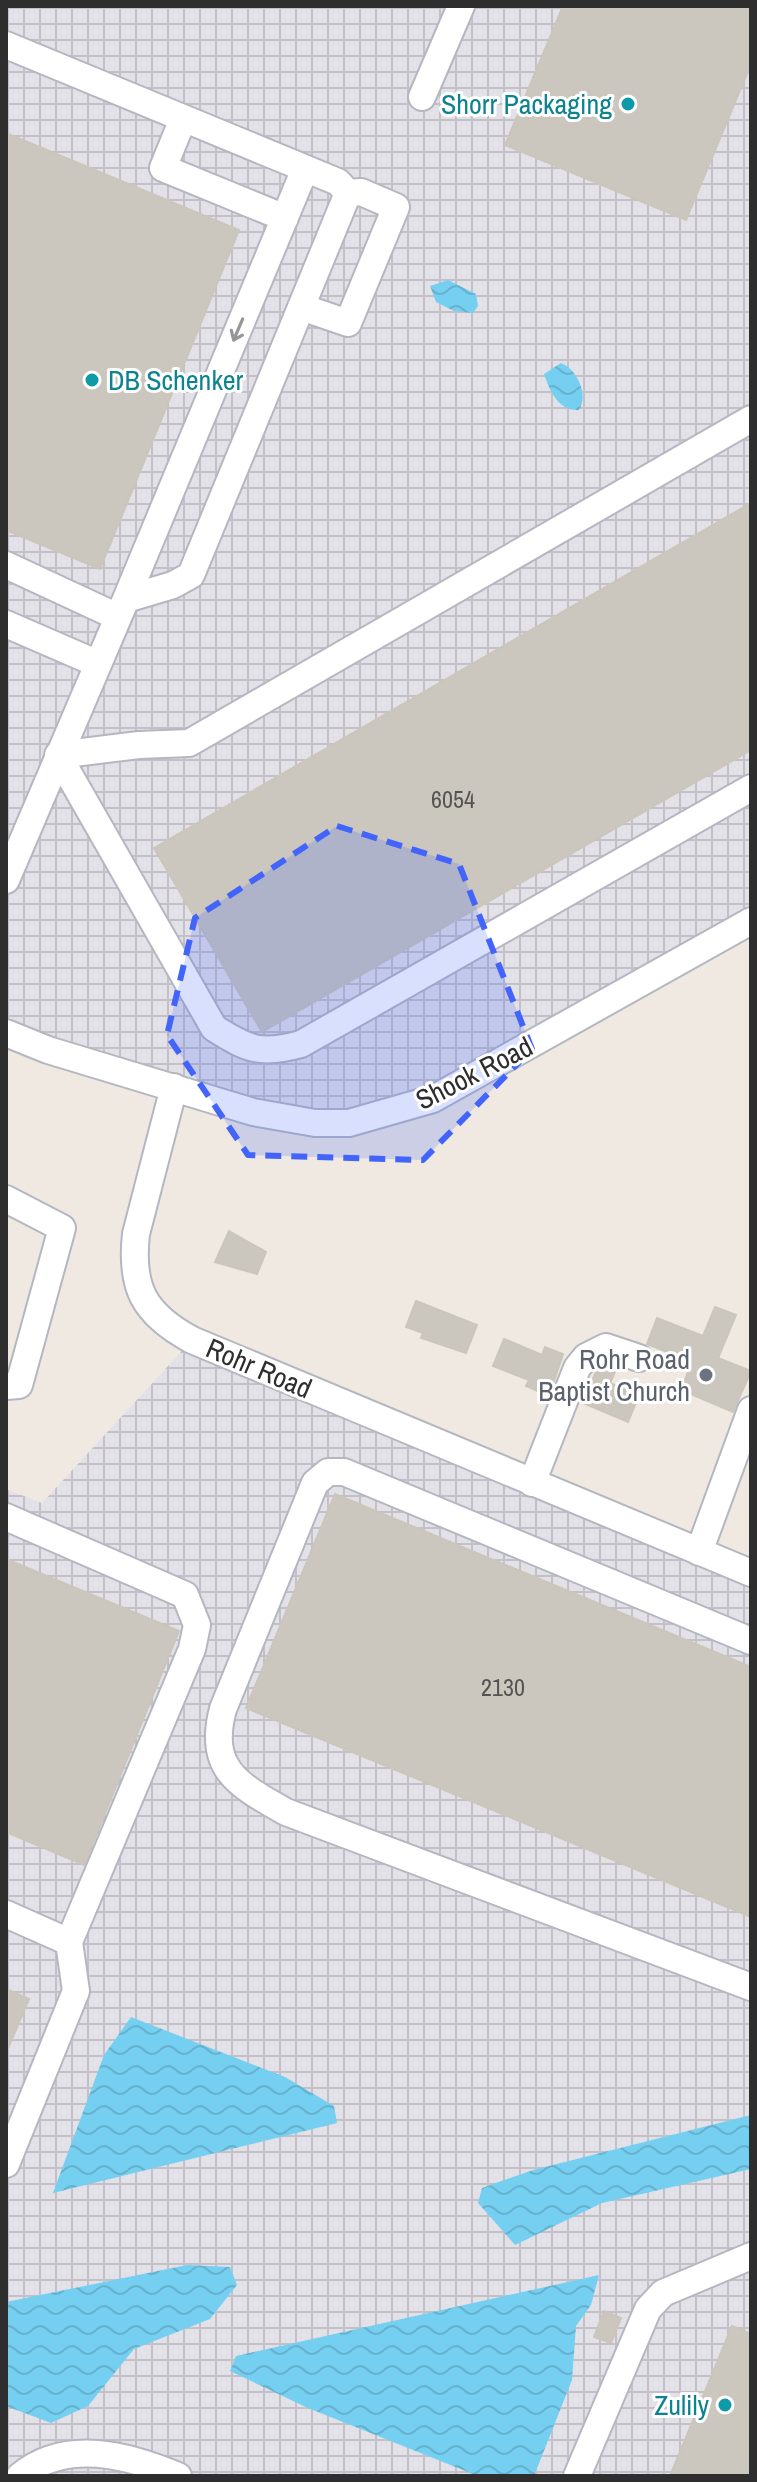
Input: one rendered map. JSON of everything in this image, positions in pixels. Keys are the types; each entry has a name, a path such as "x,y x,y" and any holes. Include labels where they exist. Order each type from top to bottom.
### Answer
{"street":[{"path":"422,97 461,6"},
{"path":"6,45 338,182 348,193"},
{"path":"183,119 163,168 285,218"},
{"path":"6,880 305,169"},
{"path":"301,307 348,323 396,207 361,192 348,193"},
{"path":"6,565 122,608 191,575 348,193"},
{"path":"58,755 139,745 189,743 751,419"},
{"path":"6,624 96,663"},
{"path":"58,755 214,1028 257,1051 274,1052 301,1044 751,788"},
{"name":"Shook Road","path":"174,1087 279,1118 333,1124 372,1119 433,1099 751,921"},
{"path":"6,1033 48,1050 174,1087"},
{"name":"Rohr Road","path":"174,1087 136,1234 133,1257 142,1299 156,1316 192,1340 751,1573"},
{"path":"6,1199 62,1228 19,1385 6,1386"},
{"path":"532,1483 577,1368 586,1357 606,1347 639,1358"},
{"path":"699,1552 751,1410"},
{"path":"751,1641 344,1472 328,1472 315,1483 223,1709 216,1734 220,1760 244,1788 286,1812 751,1987"},
{"path":"6,1517 185,1595 197,1625 192,1649 69,1942 76,1991 6,2164"},
{"path":"6,1914 69,1942"},
{"path":"577,2476 648,2309 663,2293 751,2256"},
{"path":"20,2476 32,2466 65,2455 98,2452 149,2464 178,2476"}],"highlighted area":[{"path":"337,826 459,864 532,1049 423,1160 248,1155 167,1035 195,918"}],"shaded area":[{"path":"6,6 751,6 751,921 433,1099 333,1124 6,1033"},
{"path":"192,1340 751,1573 751,2476 6,2476 6,1489 42,1503"}],"water":[{"path":"448,280 476,294 478,306 473,313 454,311 436,302 430,286"},
{"path":"561,363 572,371 580,383 583,397 579,410 560,404 546,380 544,374"},
{"path":"131,2017 285,2077 334,2106 337,2123 53,2193 104,2055"},
{"path":"751,2115 751,2169 602,2203 515,2245 478,2203 482,2188 533,2170"},
{"path":"187,2265 230,2267 237,2285 210,2319 134,2349 88,2406 51,2423 6,2406 6,2302"},
{"path":"599,2275 591,2305 576,2326 572,2380 534,2476 478,2476 308,2408 230,2371 236,2356"}],"building":[{"name":"Shorr Packaging","path":"563,6 751,6 751,64 686,220 505,145"},
{"name":"DB Schenker","path":"6,133 239,230 100,569 6,530"},
{"path":"751,503 751,750 262,1032 154,848"},
{"path":"229,1231 266,1252 257,1274 215,1262"},
{"path":"416,1301 477,1325 466,1353 421,1338 423,1333 406,1327"},
{"path":"715,1307 736,1315 718,1358 751,1371 733,1412 681,1390 692,1362 647,1344 657,1318 703,1336"},
{"path":"504,1339 542,1355 545,1347 563,1354 549,1396 526,1386 529,1380 493,1366"},
{"path":"602,1367 615,1372 610,1383 628,1391 626,1396 637,1400 628,1422 583,1403 597,1369"},
{"path":"335,1494 751,1667 751,1917 246,1708"},
{"path":"6,1559 179,1631 84,1865 6,1832"},
{"path":"6,1989 29,1999 6,2053"},
{"path":"604,2311 621,2318 611,2343 594,2337"},
{"name":"Zulily","path":"732,2326 751,2334 751,2476 670,2476"}],"place":[{"name":"Shorr Packaging","path":"628,104"},
{"name":"DB Schenker","path":"92,380"},
{"name":"Rohr Road Baptist Church","path":"706,1375"},
{"name":"Zulily","path":"725,2405"}]}
